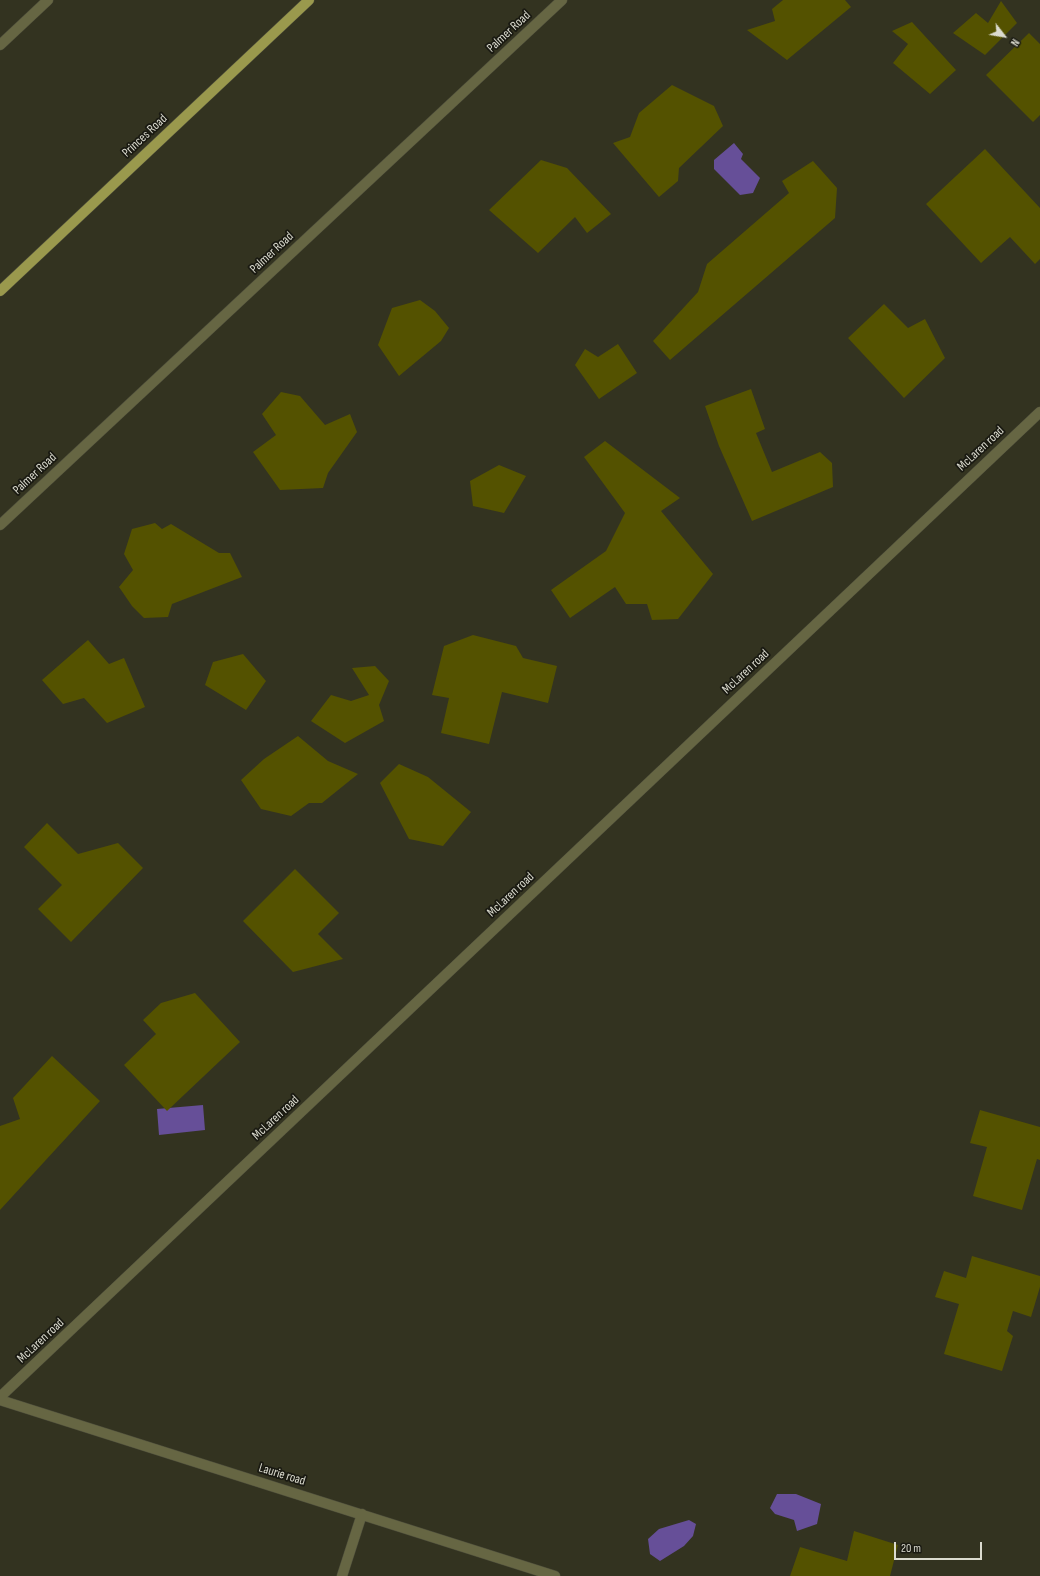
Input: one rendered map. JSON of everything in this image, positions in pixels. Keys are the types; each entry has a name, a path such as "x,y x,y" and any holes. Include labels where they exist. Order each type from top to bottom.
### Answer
{"main road":[{"name":"Princes Road","path":"0,291 309,0"}],"street":[{"path":"0,45 48,0"},
{"name":"Palmer Road","path":"0,525 562,0"},
{"name":"McLaren road","path":"0,1399 1040,412"},
{"name":"Laurie road","path":"0,1399 555,1576"},
{"path":"342,1576 362,1514"}],"shaded area":[{"path":"734,143 743,154 741,159 760,178 753,193 740,195 714,169 714,160"},
{"path":"203,1105 205,1130 159,1135 157,1109"},
{"path":"777,1494 796,1494 821,1504 817,1524 797,1531 794,1520 775,1514 770,1508"},
{"path":"689,1520 696,1524 693,1536 684,1546 660,1561 650,1554 648,1539 659,1529"}],"building":[{"path":"783,0 845,0 851,7 787,60 747,30 775,21 772,9"},
{"path":"1001,1 1017,23 985,55 953,33 976,13 988,23"},
{"path":"912,22 956,70 930,94 893,63 908,44 892,31"},
{"path":"1029,33 1040,44 1040,115 1033,122 986,75"},
{"path":"672,85 714,106 723,126 679,168 678,181 659,197 613,143 630,137 639,113"},
{"path":"985,149 1040,208 1040,259 1035,264 1010,237 981,263 926,204"},
{"path":"541,160 567,168 611,214 587,233 575,217 538,253 489,210"},
{"path":"813,161 837,188 835,218 670,360 653,341 698,292 707,264 789,193 782,181"},
{"path":"420,300 435,311 449,328 441,341 399,376 378,345 392,308"},
{"path":"884,304 908,328 925,319 945,358 904,398 848,338"},
{"path":"618,344 637,373 599,399 575,365 585,349 598,357"},
{"path":"751,389 765,429 756,433 772,472 820,452 832,463 833,487 752,521 719,446 705,406"},
{"path":"281,392 300,396 325,425 350,414 357,432 328,473 323,488 280,490 253,452 276,435 262,414"},
{"path":"605,441 680,498 661,511 713,574 678,619 652,620 647,604 626,604 615,587 570,618 551,590 606,551 625,513 584,457"},
{"path":"499,465 526,476 504,513 473,506 470,481"},
{"path":"155,523 162,529 171,524 219,553 230,553 242,577 172,604 168,617 144,618 132,606 119,587 133,570 124,554 132,529"},
{"path":"473,635 516,646 523,658 557,666 548,703 502,692 489,744 441,733 449,698 432,695 444,646"},
{"path":"88,640 109,664 124,658 145,707 107,723 84,698 63,704 42,680"},
{"path":"243,654 266,681 246,710 205,685 213,662"},
{"path":"375,666 389,681 379,705 384,721 345,743 311,721 331,695 351,701 369,695 352,668"},
{"path":"298,736 328,761 358,774 322,803 309,803 291,816 261,809 241,780 264,759"},
{"path":"399,764 428,777 471,812 443,846 409,839 380,783"},
{"path":"47,823 78,854 118,843 143,868 71,942 38,909 62,885 24,847"},
{"path":"295,869 339,913 318,934 343,959 293,972 243,921"},
{"path":"195,993 240,1042 167,1111 124,1065 156,1034 143,1020 161,1003"},
{"path":"52,1056 100,1101 0,1210 0,1126 20,1119 13,1098"},
{"path":"980,1110 1040,1127 1040,1160 1037,1159 1022,1210 973,1196 987,1147 970,1143"},
{"path":"972,1256 1040,1276 1040,1287 1031,1317 1013,1311 1007,1331 1013,1336 1002,1371 944,1354 959,1304 935,1297 944,1271 966,1278"},
{"path":"854,1531 898,1545 890,1576 790,1576 800,1547 847,1561"}]}
